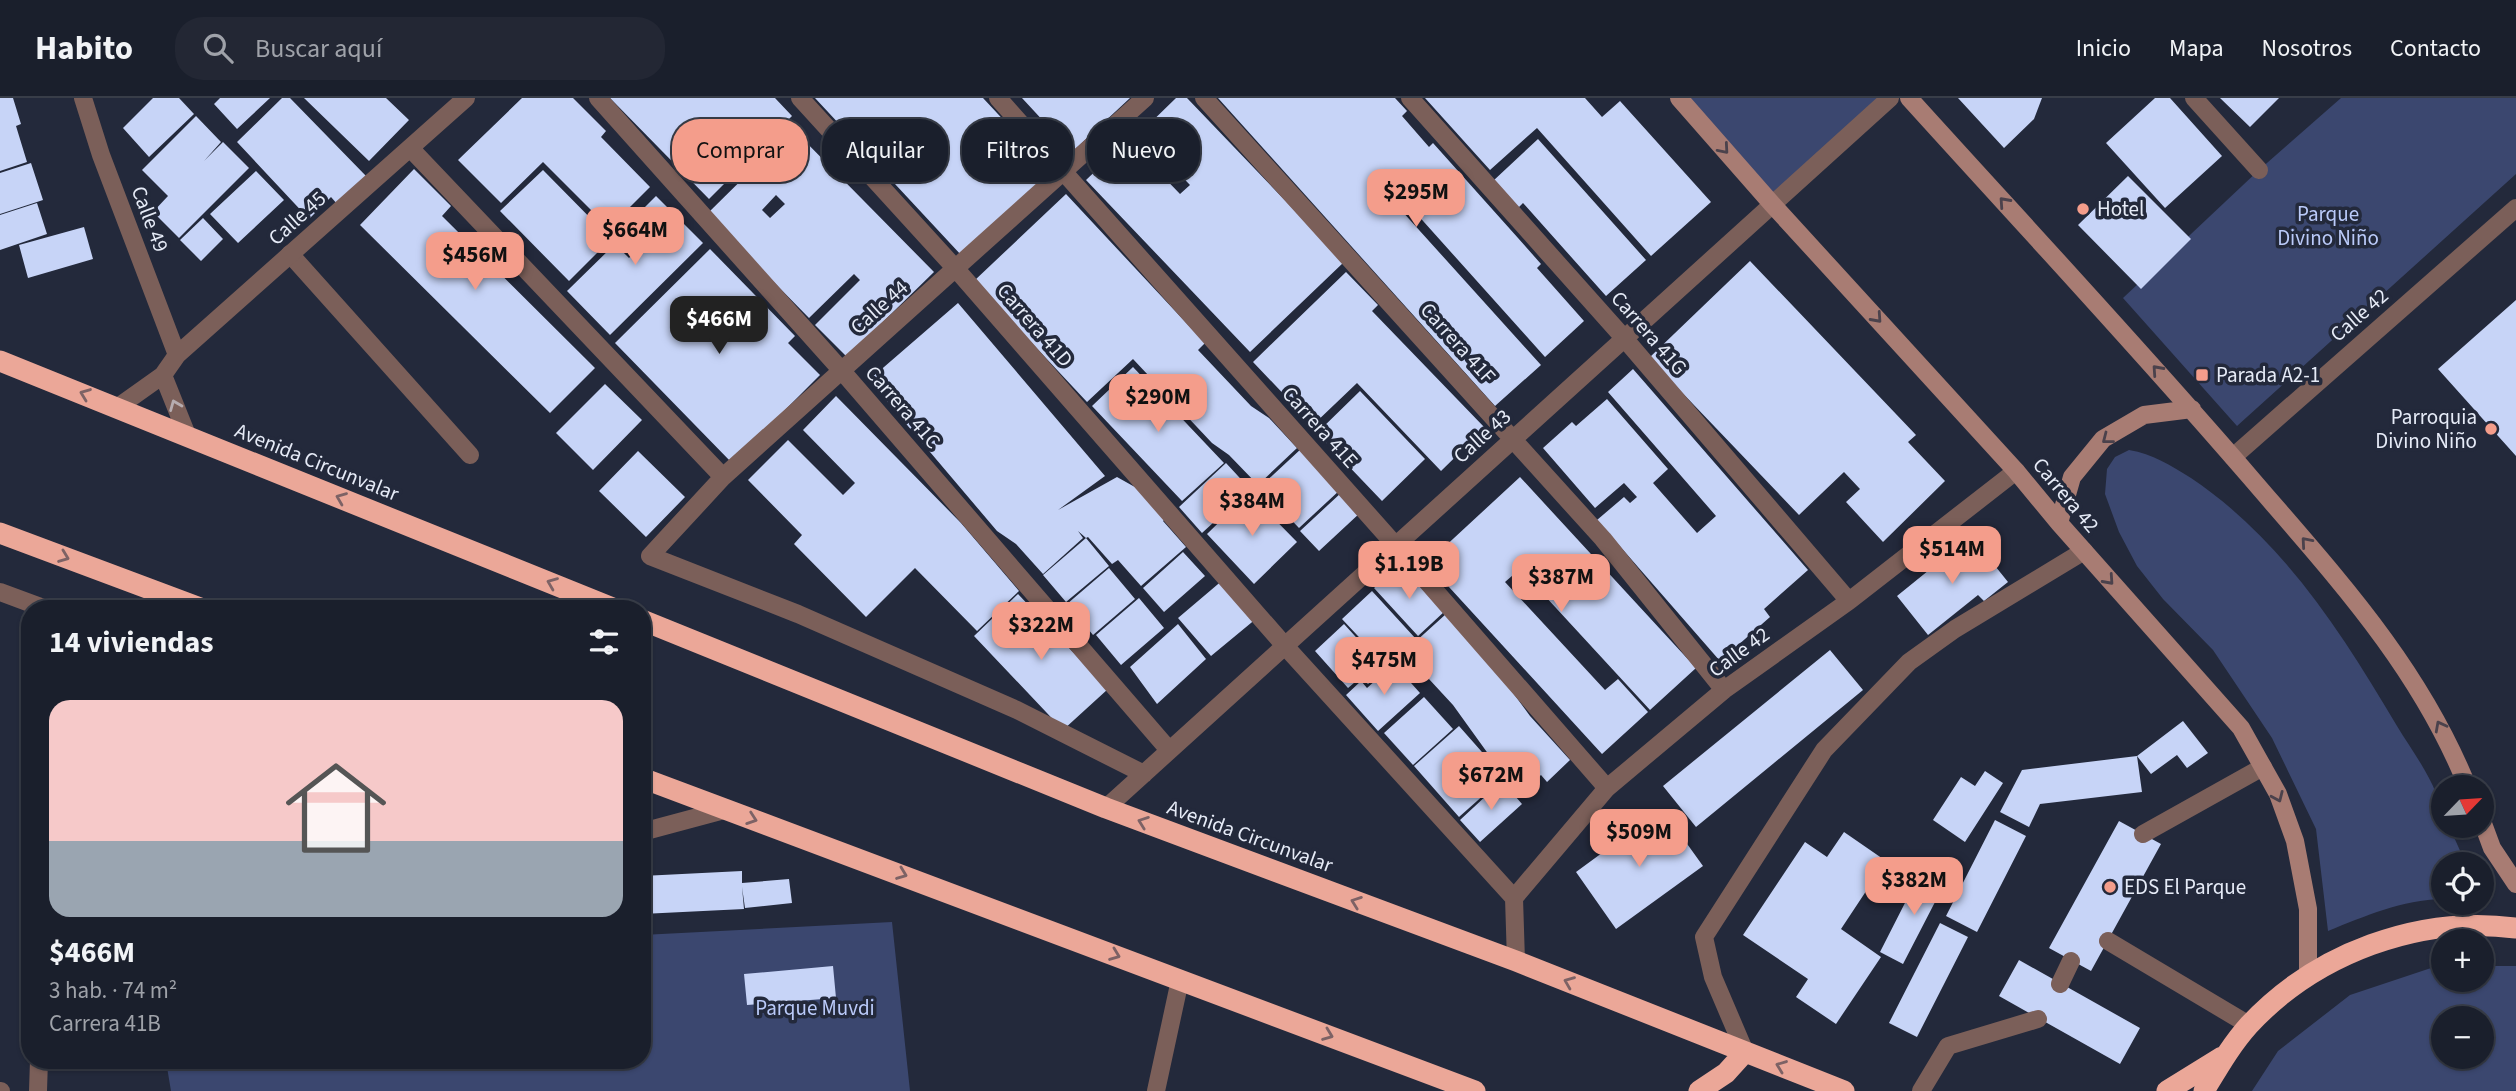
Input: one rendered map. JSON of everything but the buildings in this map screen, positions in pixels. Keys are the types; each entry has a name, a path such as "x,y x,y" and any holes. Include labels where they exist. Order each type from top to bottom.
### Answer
{"highway":[{"name":"Avenida Circunvalar","path":"0,361 593,600"},
{"path":"0,533 179,600"},
{"name":"Avenida Circunvalar","path":"651,624 1106,808 1517,961 1844,1091"},
{"path":"651,782 1467,1090"},
{"path":"2204,1091 2224,1056 2249,1025 2277,998 2308,975 2365,946 2427,929 2491,925 2516,928"},
{"path":"1699,1091 1726,1073 1745,1052"},
{"path":"2167,1091 2224,1056"}],"street":[{"name":"Calle 49","path":"83,98 101,155 177,355"},
{"name":"Calle 45","path":"118,407 163,374 177,355 466,98"},
{"name":"Carrera 41C","path":"598,98 842,371 1170,750"},
{"name":"Carrera 41D","path":"800,98 956,269 1285,646 1514,898"},
{"name":"Carrera 41E","path":"998,98 1016,119"},
{"name":"Calle 44","path":"1073,163 1145,98"},
{"name":"Carrera 41F","path":"1205,98 1603,539 1724,690"},
{"name":"Carrera 41G","path":"1410,98 1624,338 1849,601"},
{"name":"Carrera 42","path":"1679,98 2016,471 2241,728 2278,793 2295,841 2308,909 2308,975"},
{"name":"Calle 43","path":"1106,808 1890,98"},
{"path":"1909,98 2192,409 2356,599 2417,684 2445,735 2462,775"},
{"path":"2194,98 2259,170"},
{"path":"410,148 723,477"},
{"name":"Calle 44","path":"1052,182 723,477 650,556 798,614 1005,705 1144,774"},
{"name":"Carrera 41E","path":"1072,182 1396,546 1607,789"},
{"name":"Calle 42","path":"2232,457 2516,208"},
{"path":"290,254 470,455"},
{"path":"163,374 187,435"},
{"path":"2059,523 2072,477 2102,439 2144,415 2192,409"},
{"name":"Calle 42","path":"1514,898 1607,789 1724,690 1849,601 2016,471"},
{"path":"1745,1052 1713,977 1704,937 1824,750 1909,662 1955,629 2084,551"},
{"path":"144,587 157,600"},
{"path":"0,592 21,600"},
{"path":"2143,834 2263,767"},
{"path":"651,830 724,810"},
{"path":"2488,838 2516,884"},
{"path":"1514,898 1517,961"},
{"path":"2108,941 2249,1025"},
{"path":"2060,984 2071,961"},
{"path":"1156,1091 1180,980"},
{"path":"1922,1091 1948,1046 2038,1019"},
{"path":"38,1091 39,1069"}],"green space":[{"path":"1679,98 1890,98 1772,204"},
{"name":"Parque Divino Niño","path":"2341,98 2516,98 2516,174 2237,426 2123,298 2259,170"},
{"path":"2129,450 2146,454 2191,478 2224,502 2282,559 2332,623 2431,782 2431,838 2454,838 2461,852 2431,852 2431,900 2398,906 2328,931 2316,829 2272,738 2213,650 2163,599 2137,566 2119,532 2105,494 2107,469 2115,457"},
{"name":"Parque Muvdi","path":"892,922 910,1091 171,1091 167,1069 651,1069 651,935"},
{"path":"2494,966 2516,966 2516,1091 2252,1091 2278,1051 2350,995 2431,968 2431,992 2494,992"}],"place":[{"name":"Hotel","path":"2083,209"},
{"name":"Parada A2-1","path":"2202,375"},
{"name":"Parroquia Divino Niño","path":"2491,429"},
{"name":"EDS El Parque","path":"2110,887"}]}
